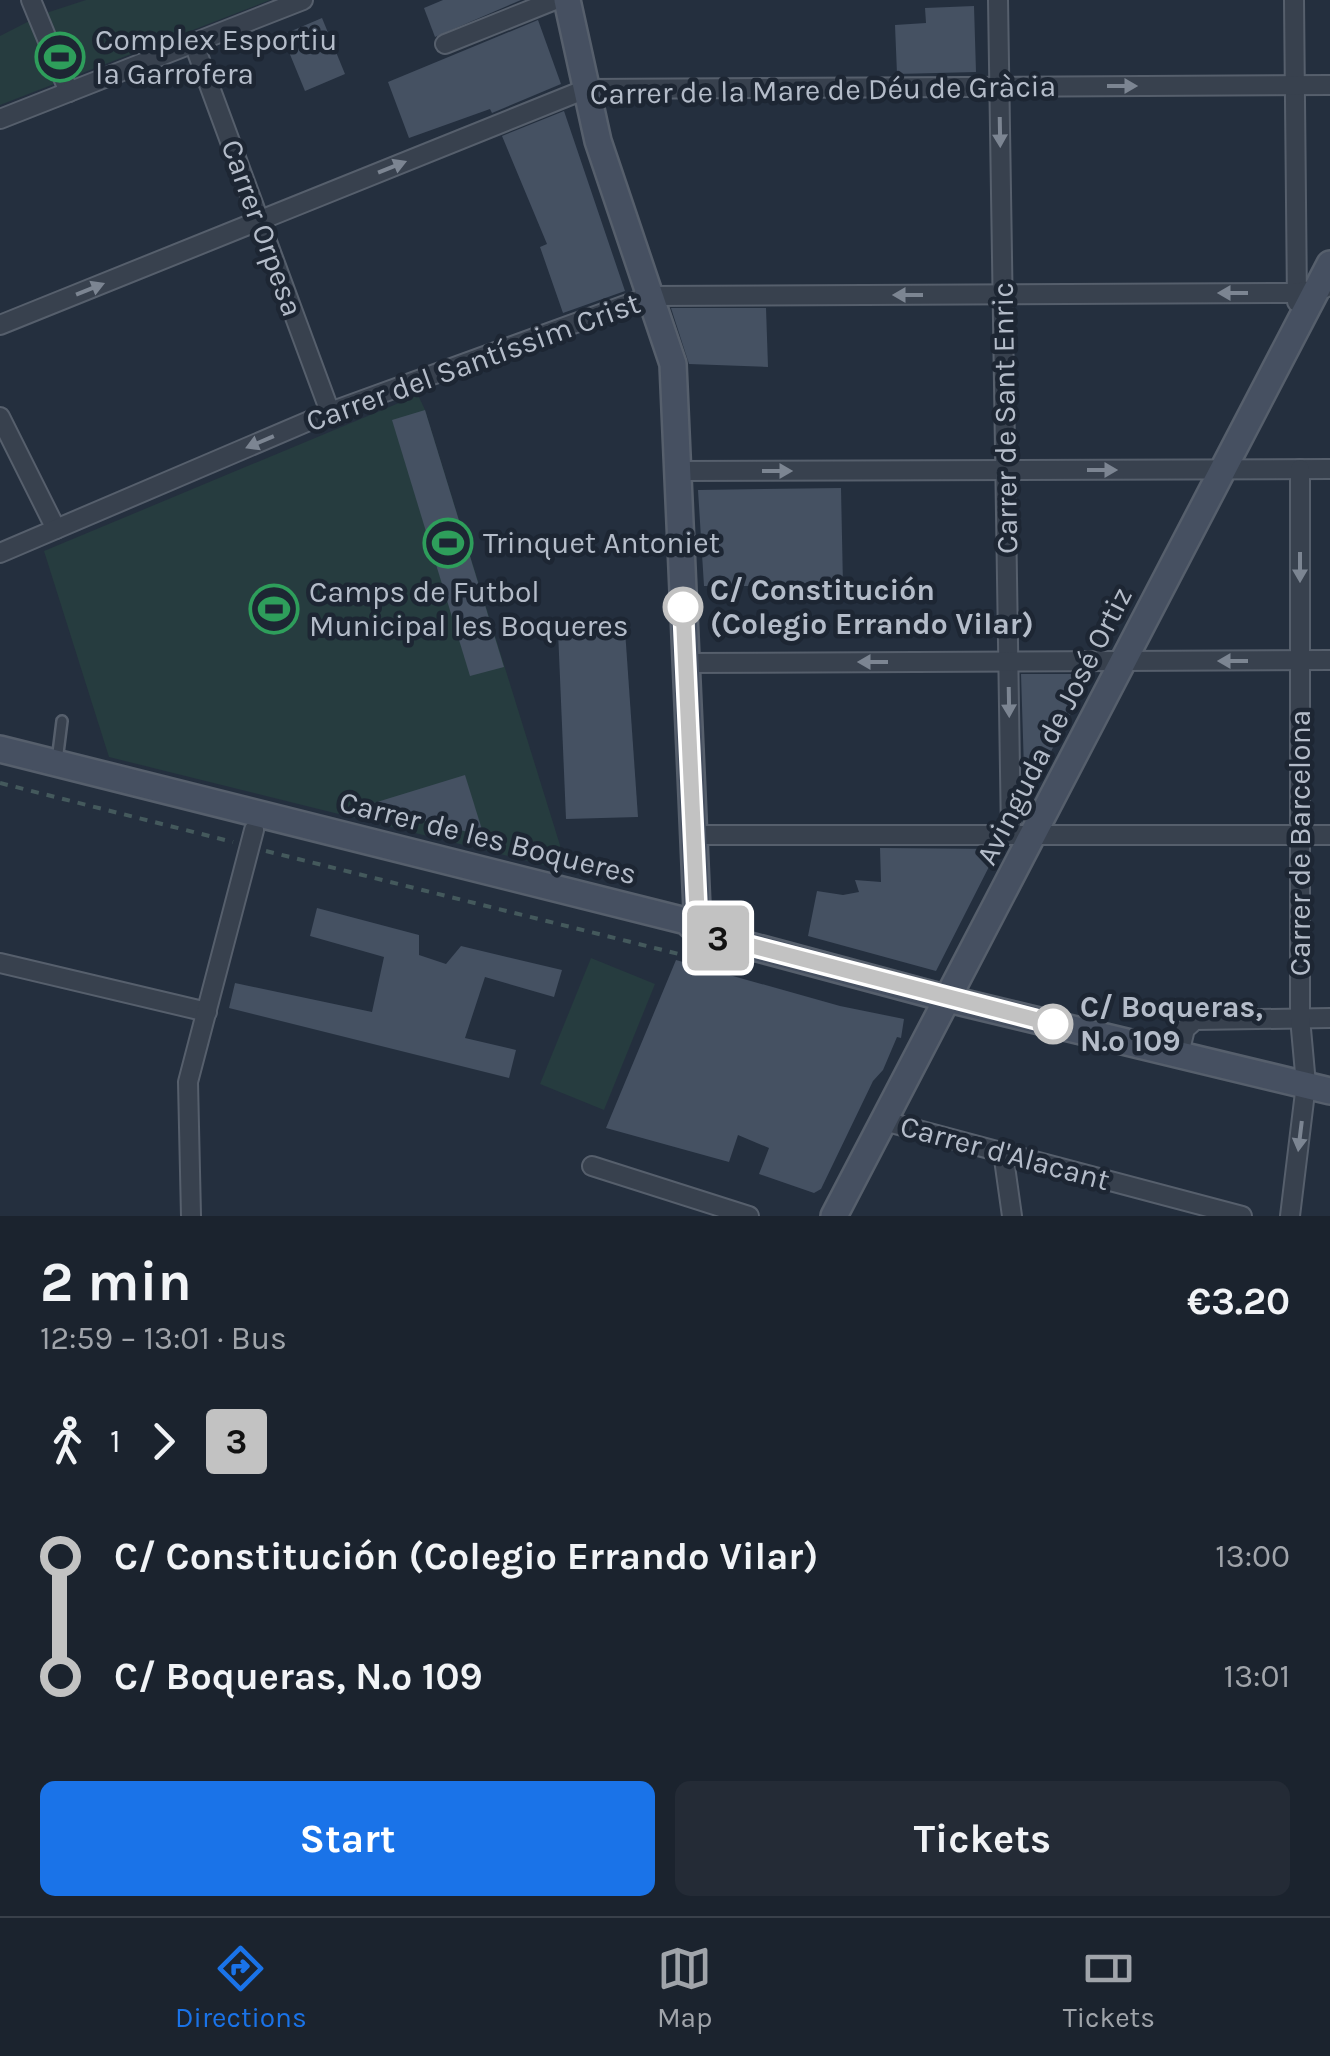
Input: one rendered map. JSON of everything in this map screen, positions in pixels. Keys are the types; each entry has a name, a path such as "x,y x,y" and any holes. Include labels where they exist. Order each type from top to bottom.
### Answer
{"street":[{"path":"31,0 69,92"},
{"path":"0,120 303,0"},
{"path":"445,44 555,0"},
{"path":"568,0 598,141 673,364 698,932"},
{"name":"Carrer de Sant Enric","path":"998,0 1008,662 1023,835"},
{"path":"1294,0 1294,86 1314,289"},
{"name":"Carrer Orpesa","path":"194,44 330,412"},
{"name":"Carrer de la Mare de Déu de Gràcia","path":"0,325 586,90 1330,85"},
{"name":"Avinguda de José Ortiz","path":"834,1216 948,998 1023,835 1124,661 1330,264"},
{"name":"Carrer del Santíssim Crist","path":"0,553 330,412 650,296 1314,289"},
{"path":"0,416 56,529"},
{"name":"Carrer de Barcelona","path":"1290,1216 1318,1087 1300,1018 1300,469"},
{"path":"679,471 1330,469"},
{"path":"684,663 1330,660"},
{"name":"Carrer de les Boqueres","path":"0,749 57,763 254,830"},
{"name":"Carrer de les Boqueres","path":"0,765 682,936 698,932 948,998 1318,1087"},
{"path":"191,1216 188,1082 254,830"},
{"path":"693,835 1330,836"},
{"path":"0,962 206,1012"},
{"path":"1179,1054 1185,1029 1195,1020 1330,1018"},
{"name":"Carrer d'Alacant","path":"884,1120 1242,1216"},
{"path":"1002,1152 1012,1216"},
{"path":"592,1166 749,1216"}],"lane":[{"path":"57,763 62,721"}],"path":[{"path":"0,784 254,830 653,948"}],"green space":[{"name":"Complex Esportiu la Garrofera","path":"86,0 270,0 0,105 0,36 43,14"},
{"name":"Camps de Futbol Municipal les Boqueres","path":"418,395 568,871 109,757 44,551"},
{"path":"591,958 655,984 604,1110 540,1084"}],"building":[{"path":"443,0 521,0 435,37 424,8"},
{"path":"974,6 976,72 897,74 895,25 926,23 925,8"},
{"path":"322,18 345,74 305,91 282,35"},
{"path":"538,20 561,84 492,113 490,109 409,138 388,82"},
{"path":"564,111 625,291 563,313 540,247 547,244 502,136"},
{"path":"671,308 766,308 768,367 689,364"},
{"name":"Trinquet Antoniet","path":"425,410 504,667 470,676 392,420"},
{"path":"841,488 843,586 704,586 698,490"},
{"path":"625,630 638,817 566,819 558,631"},
{"path":"1021,674 1085,674 1089,679 1025,801"},
{"path":"465,775 484,836 364,806"},
{"path":"880,848 998,849 936,971 808,936 817,891 843,895 859,892 855,880 881,882"},
{"path":"317,908 419,935 419,955 446,964 461,946 562,970 554,997 485,977 465,1038 516,1050 509,1078 229,1008 235,983 372,1012 384,957 310,936"},
{"path":"676,960 840,1006 904,1019 901,1038 897,1037 883,1070 873,1081 821,1189 814,1193 759,1174 769,1148 738,1135 729,1162 606,1128"}],"bus line":[{"name":"3","path":"683,607 698,932 1053,1024"}],"place":[{"name":"Complex Esportiu la Garrofera","path":"60,57"},
{"name":"Trinquet Antoniet","path":"448,543"},
{"name":"C/ Constitución (Colegio Errando Vilar)","path":"683,607"},
{"name":"Camps de Futbol Municipal les Boqueres","path":"274,609"},
{"name":"C/ Boqueras, N.º 109","path":"1053,1024"}]}
